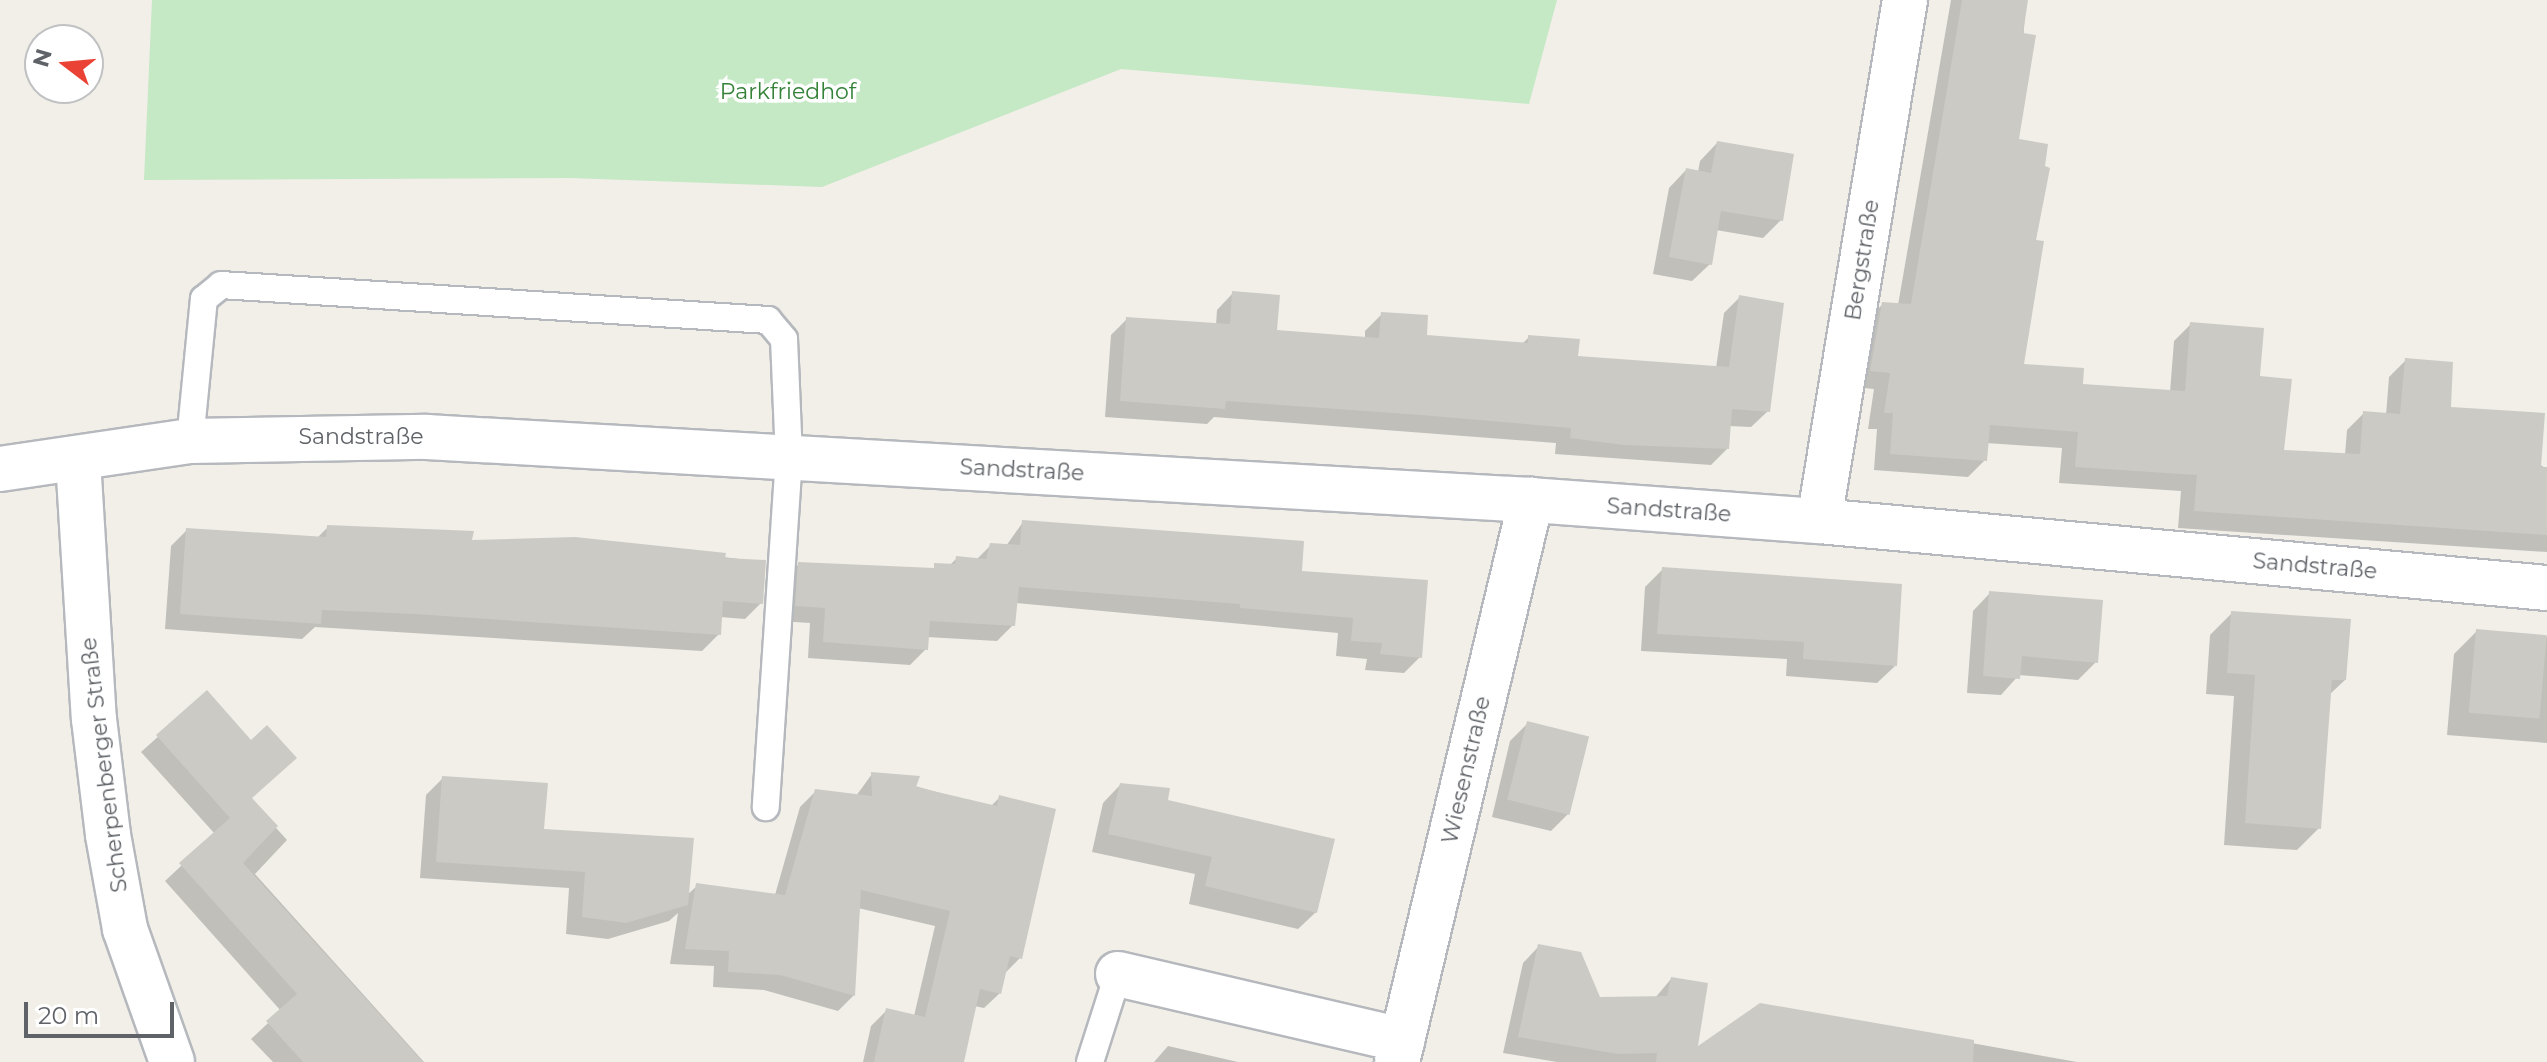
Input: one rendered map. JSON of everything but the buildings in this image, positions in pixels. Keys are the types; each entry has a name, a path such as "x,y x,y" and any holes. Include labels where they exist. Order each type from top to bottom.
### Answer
{"street":[{"name":"Bergstraße","path":"1819,521 1905,0"},
{"name":"Sandstraße","path":"0,469 78,460 190,441 427,437 1531,500 1819,521 2547,588"},
{"name":"Scherpenberger Straße","path":"78,460 94,719 108,835 125,929 172,1062"},
{"name":"Wiesenstraße","path":"1118,974 1399,1051 1531,500"}],"lane":[{"path":"190,441 204,299 221,285 768,320 784,339 789,457 766,807"},
{"path":"1090,1062 1118,974"}],"green space":[{"name":"Parkfriedhof","path":"152,0 1557,0 1529,104 1121,69 822,187 571,178 144,180"}]}
